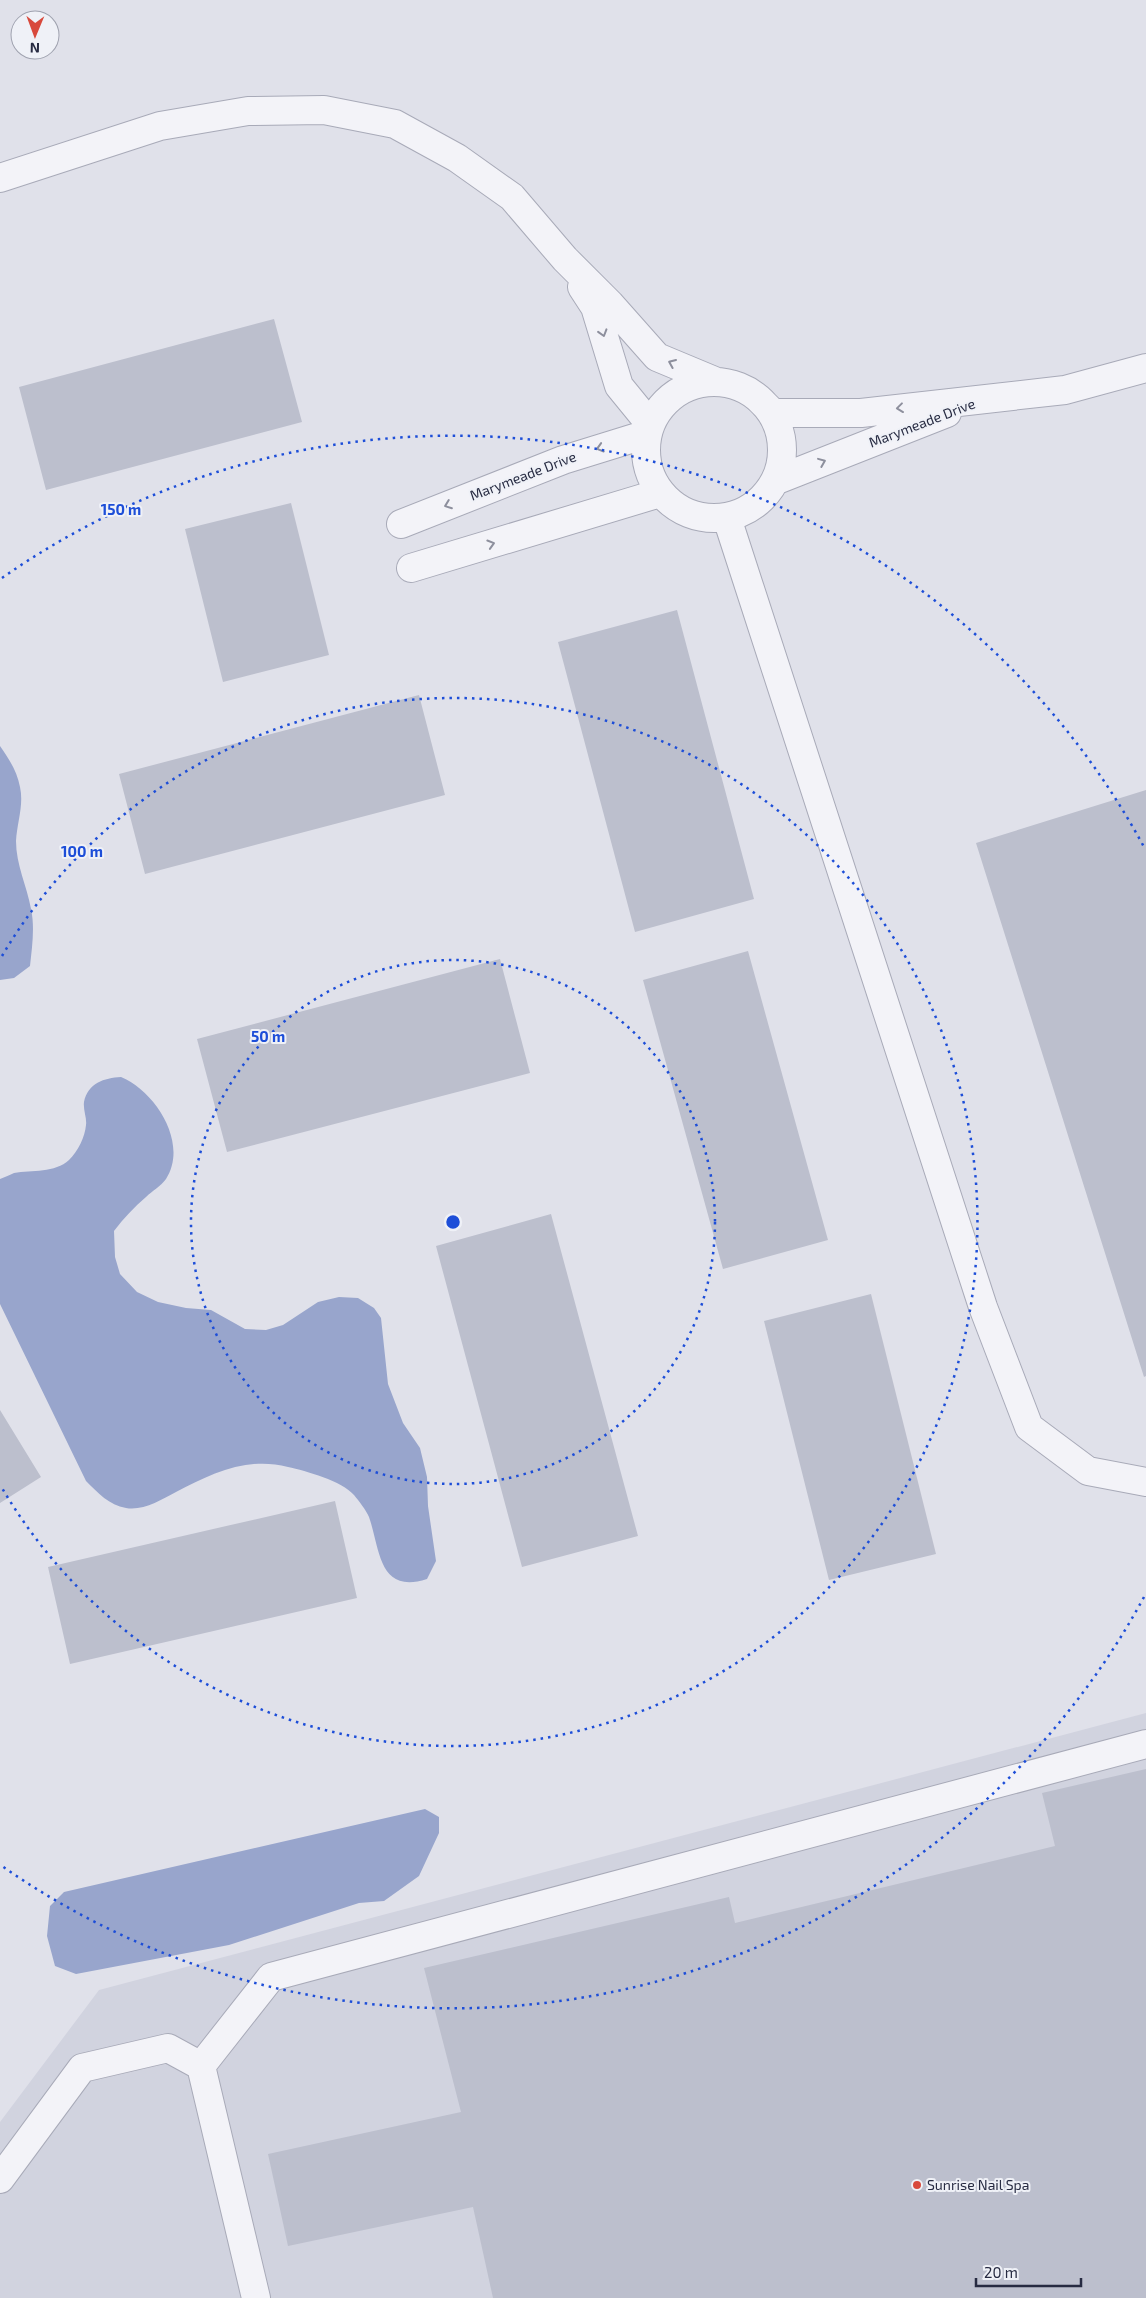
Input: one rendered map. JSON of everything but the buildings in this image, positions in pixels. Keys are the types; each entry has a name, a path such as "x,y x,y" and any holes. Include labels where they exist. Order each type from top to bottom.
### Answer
{"street":[{"path":"0,178 160,126 248,110 324,110 394,124 457,158 512,197 566,259 610,304 657,357 717,382 737,385 754,394 771,412 781,433 783,457 777,480 757,505 727,518 702,518 679,510 660,493 651,480 645,449 648,429 665,402 689,386 717,382"},
{"path":"566,259 594,307 619,386 648,429"},
{"name":"Marymeade Drive","path":"754,394 773,413 860,413 1065,390 1146,368"},
{"name":"Marymeade Drive","path":"777,480 983,398"},
{"name":"Marymeade Drive","path":"401,524 648,429"},
{"path":"411,568 660,493"},
{"path":"727,518 984,1308 1029,1428 1088,1471 1146,1482"},
{"path":"201,2066 271,1978 1146,1744"},
{"path":"0,2179 82,2068 168,2048 201,2066 256,2298"}],"shaded area":[{"path":"1146,1713 1146,2298 0,2298 0,2122 99,1990"}],"water":[{"path":"0,746 15,770 19,781 21,800 16,850 31,909 33,930 30,966 14,978 0,980"},
{"path":"121,1077 134,1084 156,1106 165,1120 171,1135 173,1150 172,1165 166,1179 125,1217 114,1231 115,1257 120,1274 137,1292 158,1302 186,1308 211,1310 245,1329 266,1330 283,1325 318,1302 339,1297 358,1298 374,1308 381,1318 388,1384 403,1423 420,1448 427,1477 428,1506 436,1561 427,1579 411,1582 399,1580 390,1575 379,1554 369,1517 354,1495 333,1481 304,1471 273,1464 244,1465 216,1473 152,1504 132,1509 109,1501 86,1481 0,1304 0,1179 14,1173 50,1169 69,1160 83,1139 86,1122 84,1102 89,1090 103,1080"},
{"path":"425,1809 439,1817 439,1833 419,1876 384,1901 359,1903 229,1945 76,1974 55,1966 47,1936 50,1906 64,1892"}],"place":[{"name":"Sunrise Nail Spa","path":"917,2185"}]}
